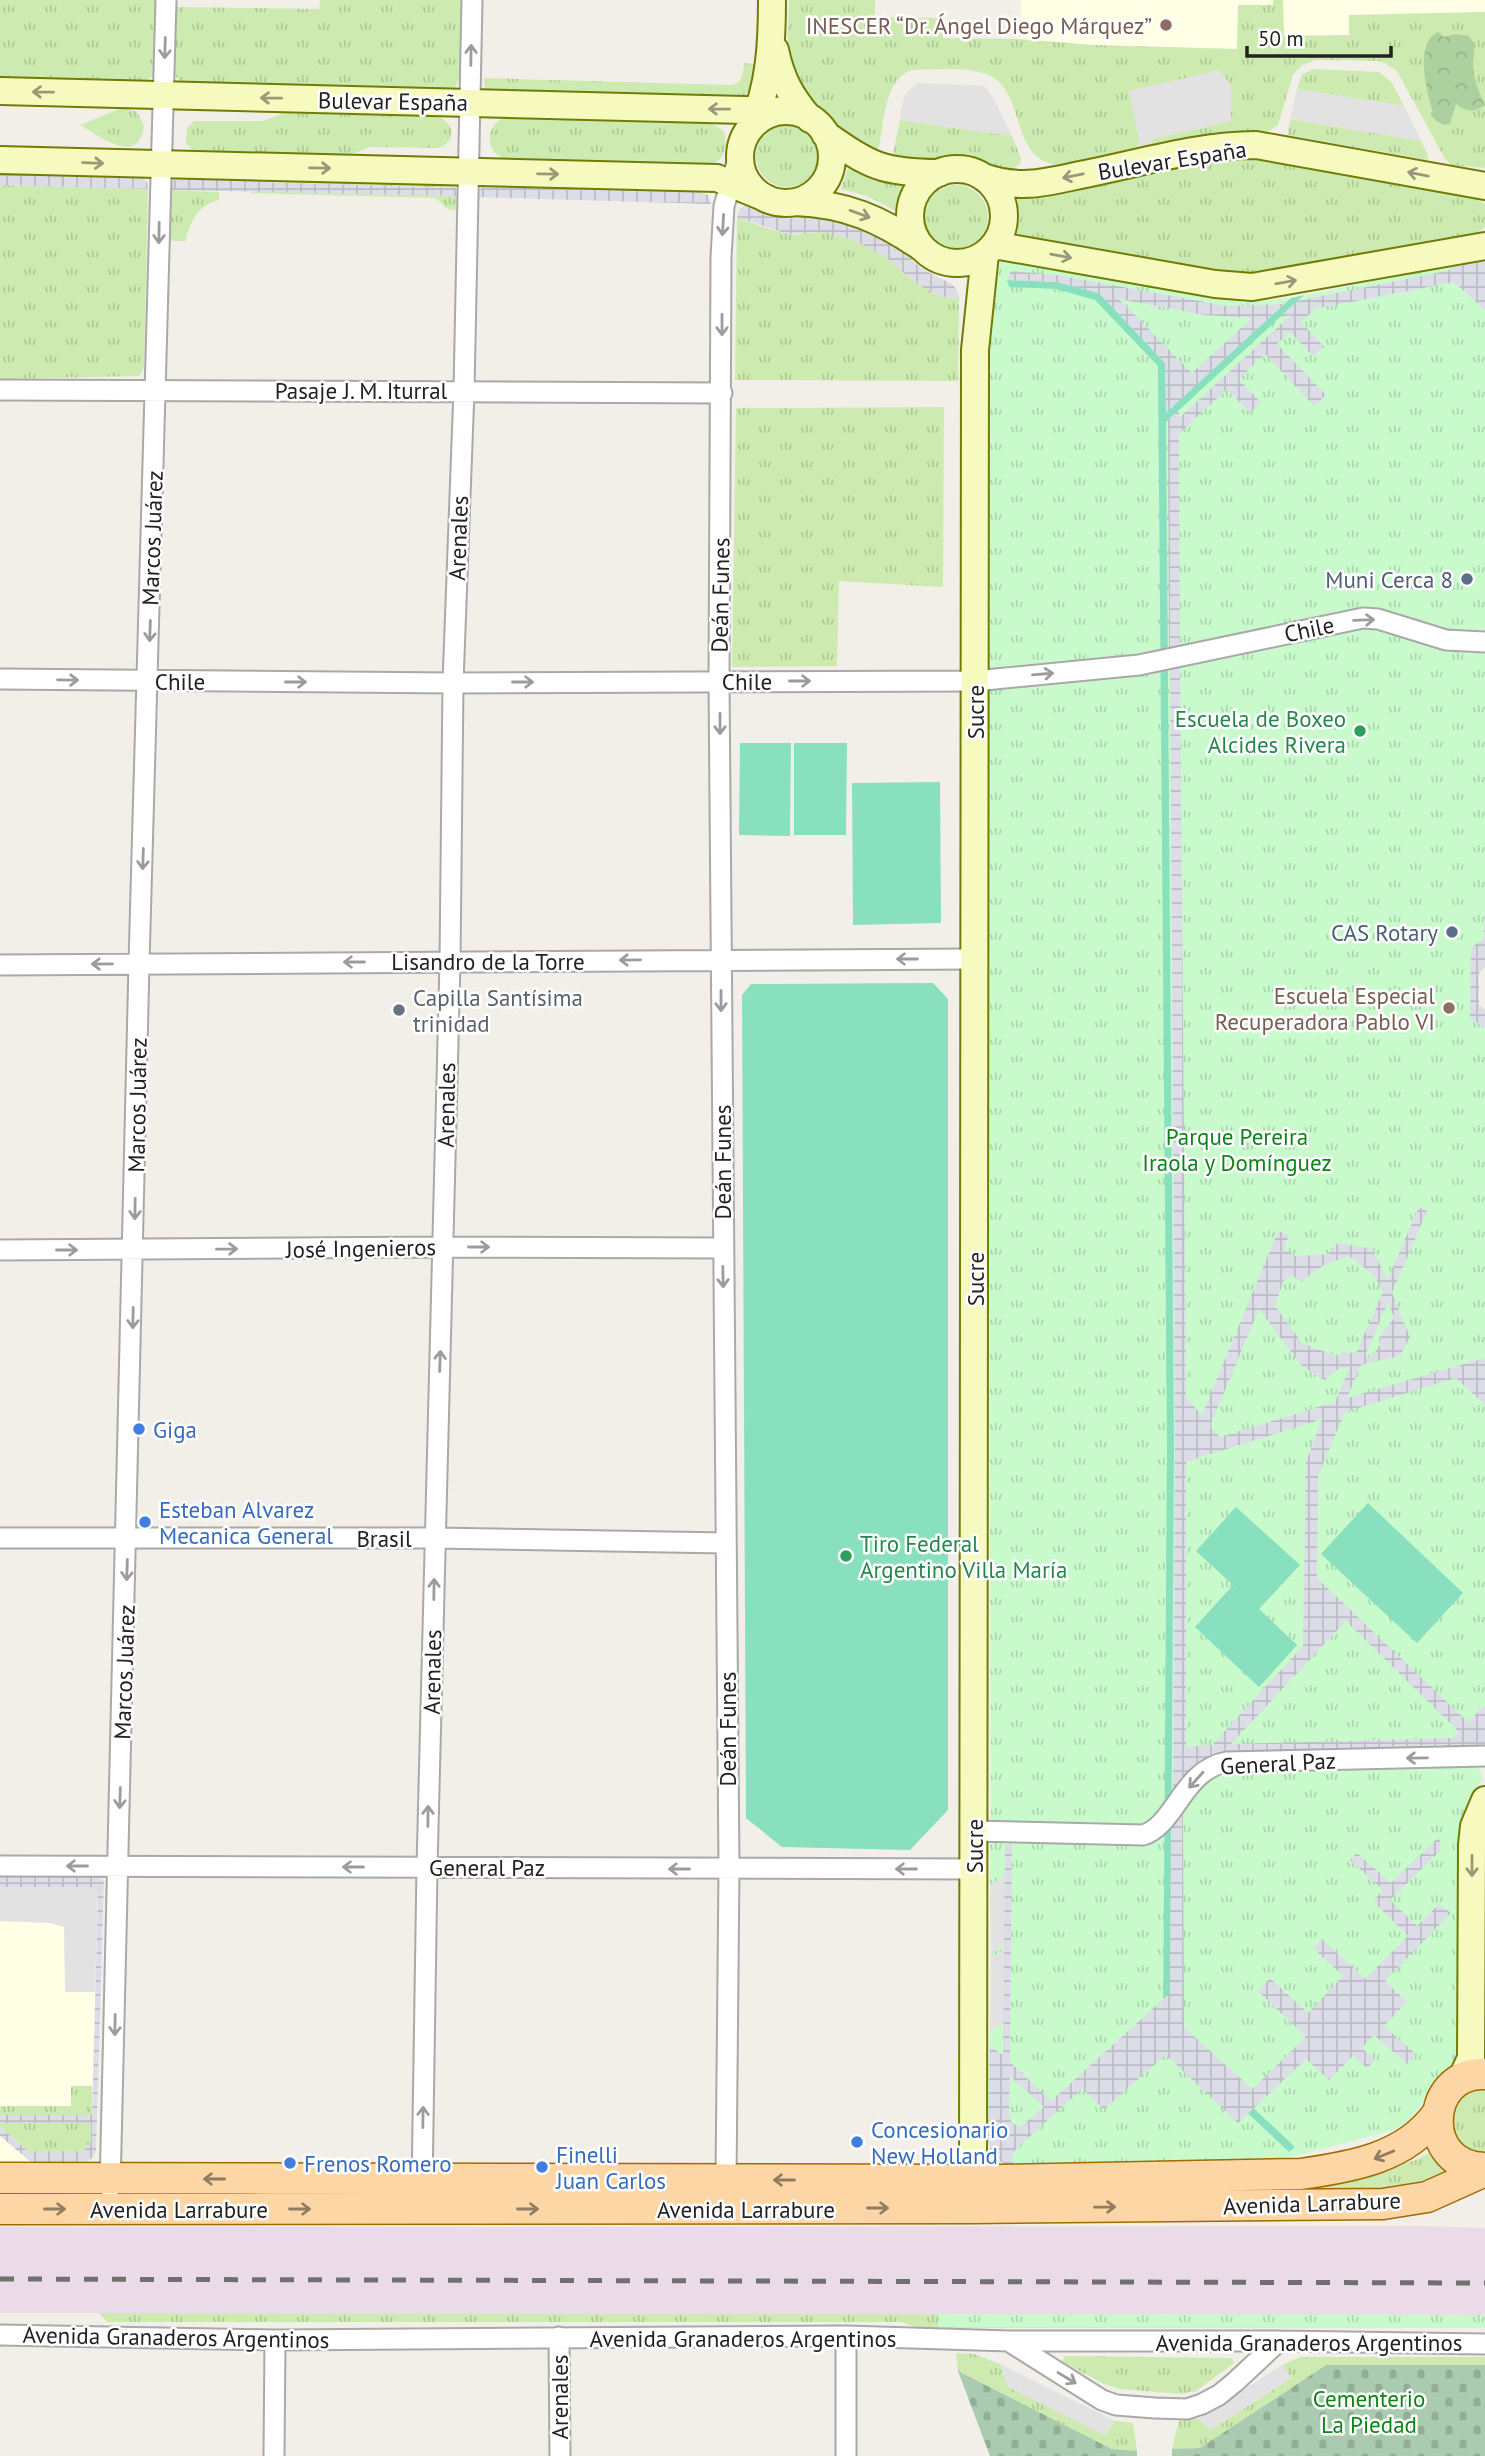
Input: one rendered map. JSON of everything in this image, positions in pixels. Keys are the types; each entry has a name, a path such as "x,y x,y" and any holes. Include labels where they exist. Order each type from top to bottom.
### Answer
{"main road":[{"name":"Deán Funes","path":"750,129 763,95 772,28 772,0"},
{"name":"Deán Funes","path":"772,28 781,77 808,121"},
{"name":"Bulevar España","path":"0,91 470,103 750,129 808,121"},
{"path":"0,160 717,178 780,201 822,203 855,211 897,231 933,257 947,262 973,260 989,249 1004,221 1003,208 999,197 983,177 969,171 912,173 883,168 866,161 808,121"},
{"path":"750,129 740,160 747,181 756,191 780,201 814,193 827,176 832,155 808,121"},
{"name":"Bulevar España","path":"983,177 1003,184 1036,184 1218,147 1256,145 1485,186"},
{"path":"921,247 913,234 911,205 922,186 939,173"},
{"path":"989,249 1215,284 1252,287 1485,246"},
{"name":"Sucre","path":"975,350 989,249"},
{"name":"Sucre","path":"947,262 959,274 967,288 975,350 974,2194"},
{"path":"1473,2077 1472,1845 1474,1826 1485,1800"},
{"name":"Avenida Larrabure","path":"0,2209 422,2210 974,2194 1301,2174 1336,2169 1391,2152 1417,2138 1437,2114 1445,2094 1473,2077"},
{"path":"1437,2114 1439,2136 1451,2155 1470,2166 1485,2170"},
{"name":"Avenida Larrabure","path":"0,2178 726,2180 974,2194 1383,2204 1427,2197 1485,2170"}],"street":[{"name":"Marcos Juárez","path":"110,2210 139,963 166,0"},
{"name":"Arenales","path":"422,2210 427,1867 450,962 453,683 464,390 472,0"},
{"name":"Deán Funes","path":"726,2180 729,1869 719,681 721,257 724,206 750,129"},
{"name":"Pasaje J. M. Iturral","path":"0,390 722,393"},
{"name":"Chile","path":"0,680 453,683 975,681 1139,665 1363,618 1378,619 1446,640 1485,642"},
{"name":"Lisandro de la Torre","path":"0,965 975,959"},
{"name":"José Ingenieros","path":"0,1250 723,1248"},
{"name":"Brasil","path":"0,1538 435,1538 726,1543"},
{"name":"General Paz","path":"974,1831 1143,1835 1156,1827 1202,1772 1211,1765 1227,1762 1485,1756"},
{"name":"General Paz","path":"0,1866 974,1869"},
{"name":"Avenida Granaderos Argentinos","path":"0,2335 275,2340 846,2336 1009,2341 1485,2344"},
{"path":"846,2336 846,2456"},
{"name":"Arenales","path":"559,2337 559,2456"},
{"path":"274,2456 275,2340"},
{"path":"1009,2341 1102,2400 1116,2405 1187,2409 1220,2395 1279,2341"}],"shaded area":[{"name":"INESCER “Dr. Ángel Diego Márquez”","path":"1021,0 1273,0 1273,5 1238,49 1093,45 1020,39"},
{"path":"1283,0 1485,0 1485,12 1350,15 1349,35 1284,36"},
{"path":"1219,70 1231,85 1231,121 1151,139 1152,147 1138,150 1139,139 1129,91"},
{"path":"918,83 984,86 993,97 1012,136 900,120 903,99"},
{"path":"1297,89 1404,106 1421,141 1290,119"},
{"path":"0,172 140,175 147,182 148,189 0,185"},
{"path":"217,178 261,182 456,188 457,196 171,190 172,180"},
{"path":"485,185 697,191 708,195 711,204 479,197 480,189"},
{"path":"744,206 787,219 819,215 859,225 899,248 922,269 952,284 959,299 944,297 925,289 885,256 852,239 823,232 787,234 737,217"},
{"path":"1485,259 1485,310 1454,282 1315,309 1301,322 1324,347 1313,356 1290,332 1277,344 1326,395 1314,406 1265,354 1239,379 1261,403 1250,413 1227,389 1179,434 1180,651 1169,653 1168,420 1179,410 1179,418 1291,315 1280,317 1297,301 1451,270 1452,265"},
{"path":"1011,271 1057,275 1227,306 1284,304 1166,413 1165,363 1099,293 1057,282 1007,280","holes":["1119,299 1204,315 1252,318 1192,373"]},
{"path":"1180,662 1186,1398 1202,1415 1278,1231 1289,1235 1284,1249 1295,1256 1328,1254 1338,1243 1373,1249 1387,1281 1419,1207 1427,1211 1392,1293 1410,1337 1400,1356 1361,1365 1347,1398 1485,1358 1485,1405 1456,1378 1345,1412 1318,1476 1317,1578 1468,1722 1485,1705 1485,1747 1444,1750 1444,1745 1224,1752 1201,1762 1173,1795 1175,1449 1170,665","holes":["1349,1256 1374,1275 1383,1292 1356,1353 1342,1352 1338,1357 1302,1343 1275,1306 1284,1280 1292,1276 1302,1281 1324,1265","1388,1302 1394,1318 1379,1338 1380,1345 1372,1356 1365,1356","1259,1309 1301,1365 1320,1378 1325,1380 1338,1369 1350,1367 1335,1402 1220,1437 1210,1426","1322,1419 1306,1462 1303,1646 1212,1745 1186,1747 1186,1462","1346,1621 1459,1732 1453,1738 1231,1744"]},
{"path":"1485,900 1485,967 1479,973 1479,1005 1485,1010 1485,1028 1470,1018 1471,948 1484,938"},
{"path":"1191,1796 1194,1798 1183,1813 1184,2027 1252,2089 1306,2037 1258,1991 1270,1978 1308,2013 1343,1976 1313,1948 1322,1939 1365,1979 1408,1936 1373,1901 1383,1890 1350,1860 1357,1853 1391,1883 1440,1836 1440,1851 1390,1900 1417,1926 1439,1904 1451,1913 1385,1981 1407,2002 1384,2026 1416,2054 1407,2064 1374,2035 1362,2048 1375,2060 1367,2068 1353,2056 1329,2080 1306,2059 1238,2123 1166,2055 1104,2109 1082,2089 1015,2150 1012,2159 1015,2167 1004,2164 990,2150 988,2141 990,2046 1003,2055 1005,1844 1012,1844 1010,2062 1051,2101 1170,1993 1171,1820","holes":["1010,2076 1044,2107 1020,2127 1012,2123 1009,2115"]},
{"path":"0,1875 101,1878 104,1881 96,2151 94,2157 84,2163 0,2163"},
{"path":"0,1875 97,1875 104,1881 96,2151 94,2157 84,2163 32,2163 0,2136 0,2127 28,2151 83,2151 91,2142 91,2123 0,2123 0,2115 92,2115 98,1893 91,1887 0,1887"},
{"path":"1005,1876 1004,1945 991,1954 990,1885"},
{"path":"0,1887 91,1887 98,1893 95,1992 65,1992 64,1927 50,1923 0,1921"},
{"path":"1004,1950 1003,2023 990,2032 991,1958"},
{"path":"0,2227 1485,2228 1485,2315 0,2313"},
{"path":"1000,2364 1115,2421 1104,2435 1008,2387"},
{"path":"1282,2365 1291,2378 1211,2430 1199,2419"}],"green space":[{"path":"0,0 157,0 153,76 145,82 0,78"},
{"path":"320,0 462,0 459,78 454,91 183,83 175,76 176,7 319,9"},
{"path":"789,0 875,0 875,17 943,18 943,38 1237,49 1238,5 1273,5 1273,0 1283,0 1284,36 1349,35 1349,15 1485,12 1485,168 1452,165 1445,159 1397,71 1378,61 1315,60 1302,65 1293,75 1278,125 1268,132 1221,134 1152,147 1151,139 1231,121 1129,92 1139,139 1138,150 1061,164 1053,164 1039,158 1030,149 1007,93 999,82 986,74 968,70 912,70 896,82 891,92 884,114 879,147 875,153 825,115 804,92 791,65 788,50"},
{"path":"1438,32 1444,37 1455,34 1469,36 1475,45 1474,76 1485,105 1470,110 1456,104 1450,124 1443,125 1435,120 1424,73 1426,48 1430,38"},
{"path":"744,63 755,64 752,87 744,97 489,91 485,88 484,78 731,85 740,80"},
{"path":"1313,69 1379,72 1392,83 1404,106 1297,89 1302,75"},
{"path":"124,107 137,112 144,125 141,138 135,145 118,145 80,125"},
{"path":"284,113 438,117 448,123 452,132 449,141 439,148 370,147 348,156 197,153 186,143 187,128 194,121 263,121"},
{"path":"510,116 708,121 724,131 726,142 724,153 718,161 707,165 505,159 492,149 490,136 496,123"},
{"path":"1290,119 1421,141 1428,160 1288,135"},
{"path":"900,120 1012,136 1021,159 1020,164 1013,169 1002,169 955,157 933,161 892,159"},
{"path":"787,125 809,134 818,156 809,178 787,187 765,178 756,156 765,134"},
{"path":"1240,155 1476,198 1485,204 1485,227 1470,236 1250,274 1232,274 1017,235 1018,199"},
{"path":"848,168 874,181 904,186 896,203 896,211 867,196 841,189"},
{"path":"254,180 452,185 456,188 261,182"},
{"path":"0,185 148,189 144,367 139,376 0,379"},
{"path":"956,185 974,191 982,199 988,217 982,235 974,243 956,249 938,243 930,235 924,217 930,199 938,191"},
{"path":"171,190 219,192 219,200 206,205 196,215 186,241 172,241 168,238"},
{"path":"256,191 457,196 456,210 447,209 436,198 249,193"},
{"path":"737,217 788,234 823,232 847,236 887,257 933,292 959,299 958,381 735,380"},
{"path":"1009,259 1210,299 1250,302 1291,298 1485,259 1485,635 1451,635 1379,613 1140,660 986,672 987,351 995,269 1002,261"},
{"path":"1007,280 1057,282 1099,293 1165,363 1166,412 1291,298 1304,295 1166,422 1174,1449 1170,2030 1295,2147 1289,2152 1163,2033 1167,1449 1158,366 1095,300 1056,289 1009,287"},
{"path":"944,407 943,587 839,581 837,666 732,667 736,408"},
{"name":"Parque Pereira Iraola y Domínguez","path":"1363,624 1485,649 1485,967 1479,973 1479,1005 1485,1010 1485,1747 1221,1754 1201,1762 1151,1824 1144,1827 991,1822 987,686"},
{"path":"740,743 791,743 790,836 739,835"},
{"path":"794,743 847,743 846,835 794,835"},
{"path":"940,782 941,923 853,925 852,783"},
{"name":"Tiro Federal Argentino Villa María","path":"933,983 948,999 948,1810 910,1850 782,1847 746,1818 742,995 751,984"},
{"path":"1368,1503 1463,1593 1417,1643 1321,1554"},
{"path":"1236,1507 1300,1565 1259,1609 1297,1645 1259,1687 1195,1627 1233,1585 1196,1551"},
{"path":"1475,1765 1481,1771 1482,1780 1467,1802 1463,1822 1457,2060 1434,2084 1413,2117 1390,2131 1295,2156 1256,2161 1019,2167 1004,2163 994,2156 989,2144 988,2130 990,2032 1003,2023 1003,1950 991,1958 991,1954 1004,1945 1004,1877 990,1885 990,1839 1143,1842 1215,1772"},
{"path":"71,2086 92,2086 92,2116 0,2115 0,2106 71,2106"},
{"path":"1485,2088 1485,2154 1466,2148 1458,2142 1452,2118 1453,2110 1462,2095 1471,2090"},
{"path":"0,2123 91,2123 91,2142 83,2151 28,2151 0,2127"},
{"path":"1428,2153 1449,2173 1425,2183 1391,2191 1002,2192 1367,2174 1416,2160"},
{"path":"99,2313 1485,2315 1485,2328 920,2328 901,2322 107,2322"},
{"path":"939,2314 1485,2315 1485,2328 938,2327"},
{"path":"956,2353 974,2354 1000,2364 1008,2387 1105,2435 1115,2421 1133,2423 1137,2451 1112,2449 958,2371"},
{"path":"1064,2356 1232,2358 1234,2363 1196,2391 1181,2394 1120,2389 1104,2384 1068,2365 1063,2361"},
{"path":"1300,2357 1485,2357 1485,2365 1326,2365 1200,2448 1172,2449 1179,2420 1199,2419 1211,2430 1291,2378 1282,2365"},
{"name":"Cementerio La Piedad","path":"1326,2365 1485,2365 1485,2456 1172,2456 1172,2449 1200,2448"},
{"path":"958,2371 1112,2449 1137,2451 1137,2456 990,2456"}],"railway":[{"path":"0,2279 1485,2283"}],"place":[{"name":"INESCER “Dr. Ángel Diego Márquez”","path":"1166,25"},
{"name":"Muni Cerca 8","path":"1467,579"},
{"name":"Escuela de Boxeo Alcides Rivera","path":"1360,731"},
{"name":"CAS Rotary","path":"1452,932"},
{"name":"Escuela Especial Recuperadora Pablo VI","path":"1449,1008"},
{"name":"Capilla Santísima trinidad","path":"399,1010"},
{"name":"Giga","path":"139,1429"},
{"name":"Esteban Alvarez Mecanica General","path":"145,1522"},
{"name":"Tiro Federal Argentino Villa María","path":"846,1556"},
{"name":"Concesionario New Holland","path":"857,2142"},
{"name":"Frenos Romero","path":"290,2163"},
{"name":"Finelli Juan Carlos","path":"542,2167"}]}
